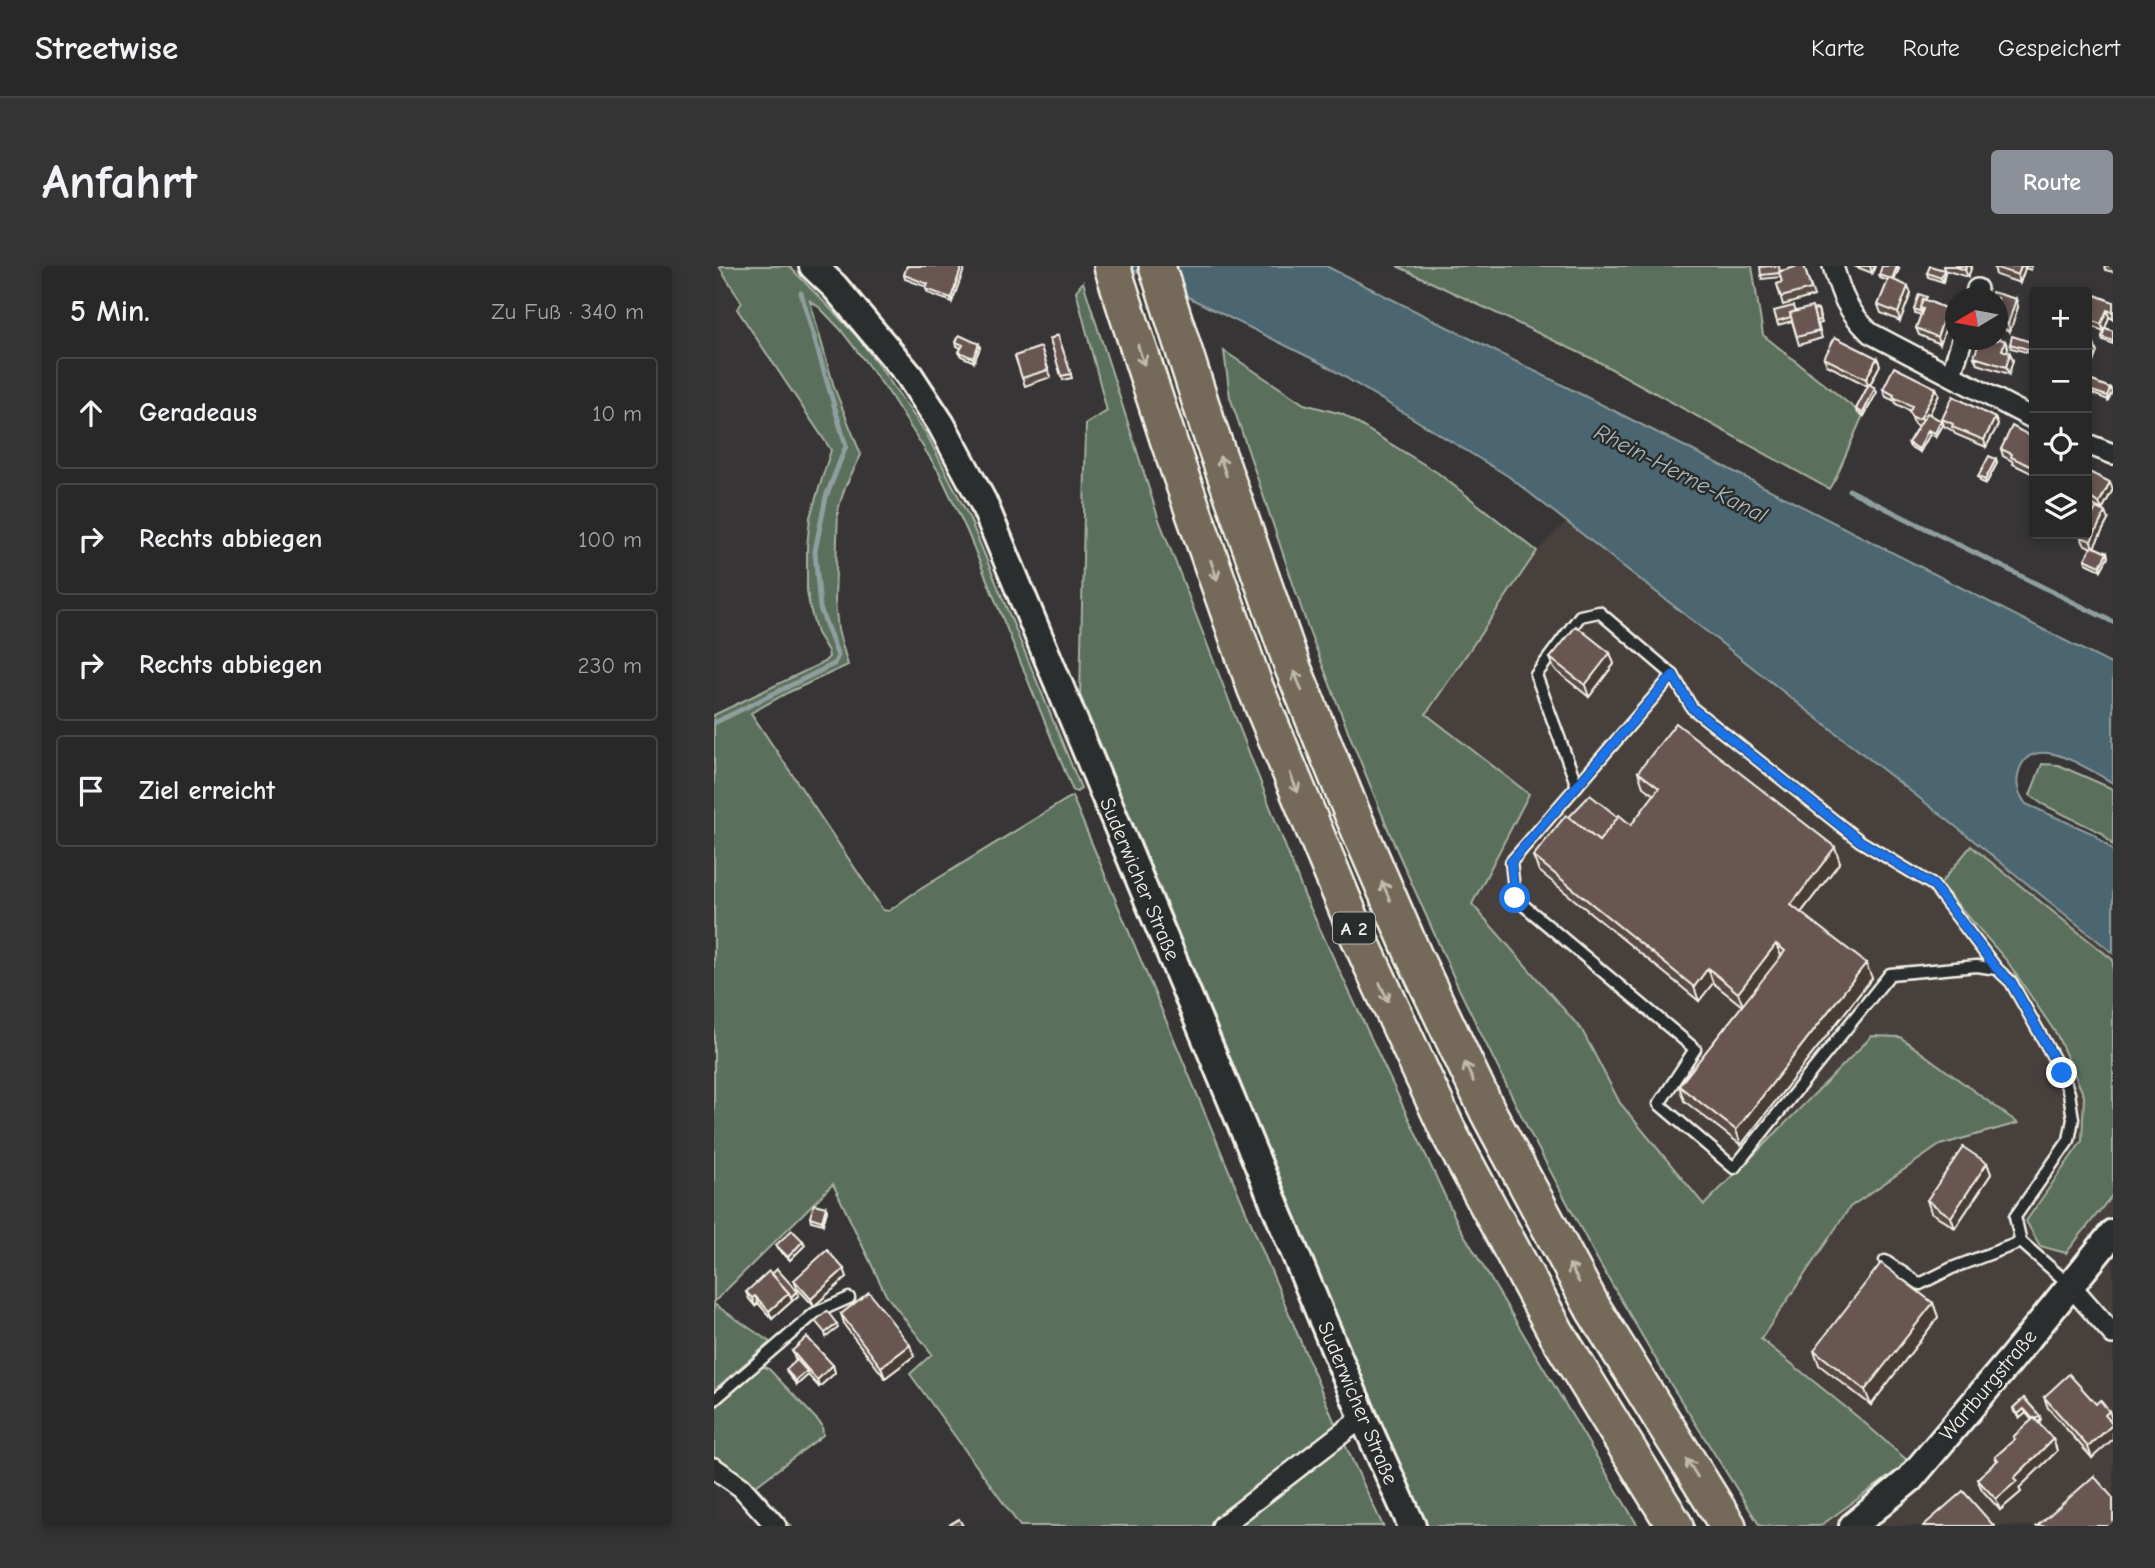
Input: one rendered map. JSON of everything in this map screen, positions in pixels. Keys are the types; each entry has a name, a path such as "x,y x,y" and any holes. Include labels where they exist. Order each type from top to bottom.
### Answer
{"highway":[{"name":"A 2","path":"1157,266 1293,668 1413,954 1488,1112 1594,1310 1728,1526"},
{"name":"A 2","path":"1116,278 1255,687 1356,931 1450,1135 1550,1322 1675,1526"}],"main road":[{"name":"Suderwicher Straße","path":"813,266 835,287 909,375 942,424 982,502 1363,1418 1412,1526"},
{"name":"Wartburgstraße","path":"1853,1526 1910,1479 2113,1233"}],"street":[{"path":"1833,266 1841,295 1852,315 1870,333 2029,414"},
{"path":"1951,375 1959,350"},
{"path":"2092,446 2113,454"},
{"path":"2070,1286 2113,1334"},
{"path":"1222,1526 1363,1418"},
{"path":"714,1468 741,1487 776,1526"}],"lane":[{"path":"1577,786 1536,675 1580,616 1599,612 1673,675 1692,708 1860,841 1933,885 1997,969 2011,982 2062,1073 2069,1093 2073,1119 2069,1140 2015,1217 2021,1242 2070,1286"},
{"path":"1673,675 1511,862 1515,898 1695,1049 1659,1104 1734,1168 1890,974 1977,965 1997,969"},
{"path":"1885,1261 1920,1284 1952,1268 2021,1242"},
{"path":"714,1400 815,1312 849,1298"}],"shaded area":[{"path":"1567,521 2113,953 2113,1526 1820,1526 1908,1462 1859,1418 1760,1340 1850,1208 1940,1145 2017,1124 1872,1036 1704,1205 1620,1103 1582,1030 1472,904 1529,794 1426,714 1537,551"}],"green space":[{"path":"719,266 789,266 856,335 926,433 969,517 1081,788 1077,792 1073,791 967,531 939,472 889,393 840,329 810,301 834,387 861,455 845,487 838,510 835,601 838,630 848,665 751,713 883,910 889,911 1072,796 1334,1421 1383,1526 1020,1526 910,1374 932,1354 886,1295 833,1184 714,1302 714,715 824,662 829,657 817,633 810,608 807,592 807,547 810,517 831,450 737,309 742,303"},
{"path":"1397,266 1752,266 1763,335 1863,415 1829,489 1597,361"},
{"path":"1083,282 1158,517 1305,897 1459,1226 1638,1526 1427,1526 1365,1383 1080,695 1086,424 1107,411 1076,291"},
{"path":"1224,351 1304,404 1342,414 1438,473 1537,551 1426,714 1529,794 1472,904 1582,1030 1620,1103 1704,1205 1872,1036 1900,1037 2018,1123 1940,1145 1850,1207 1761,1339 1909,1462 1820,1526 1760,1526 1668,1380 1596,1257 1529,1131 1459,989 1395,846 1350,736 1307,625 1230,397"},
{"path":"2042,764 2058,765 2113,789 2113,846 2102,833 2042,804 2030,795"},
{"path":"1971,846 2113,960 2113,1194 2066,1253 2040,1246 2026,1221 2082,1141 2084,1096 2057,1035 2007,961 1940,884"},
{"path":"714,1304 770,1342 714,1390"},
{"path":"761,1366 769,1369 822,1425 823,1435 756,1486 791,1526 781,1526 714,1464 714,1409"}],"water":[{"name":"Rhein-Herne-Kanal","path":"1125,266 1326,266 2113,665 2113,783 2078,763 2050,753 2038,753 2027,758 2020,768 2017,782 2026,804 2094,834 2113,851 2113,953 1508,476 1323,364"}],"building":[{"path":"907,266 962,266 951,298 926,289 928,284 904,275"},
{"path":"1779,266 1780,273 1761,275 1760,267"},
{"path":"1804,266 1811,289 1781,297 1777,284 1782,282 1779,272"},
{"path":"1882,266 1897,266 1892,279 1879,275"},
{"path":"1930,266 1944,270 1941,278 1927,273"},
{"path":"1994,266 2021,266 2018,275"},
{"path":"1889,278 1908,286 1898,313 1878,305"},
{"path":"1919,294 1927,297 1923,299 1921,312 1914,309"},
{"path":"2092,294 2113,302 2113,312 2107,310 2101,324 2092,321"},
{"path":"2008,297 2016,299 2008,324"},
{"path":"1923,299 1945,308 1937,337 1916,328 1923,309 1920,308"},
{"path":"1793,306 1795,312 1790,313 1791,317 1777,321 1774,311"},
{"path":"1812,307 1819,331 1797,337 1790,313"},
{"path":"1818,309 1820,320 1816,321 1813,310"},
{"path":"2105,328 2113,331 2113,341 2102,337"},
{"path":"959,335 979,344 973,358 959,352 963,345 956,342"},
{"path":"1058,335 1071,374 1061,376 1050,339"},
{"path":"2012,336 2029,341 2029,350 2010,344"},
{"path":"1835,337 1877,358 1866,379 1824,358"},
{"path":"1041,347 1048,370 1022,378 1015,356"},
{"path":"1976,350 2002,350 2010,353 2006,367 1974,357"},
{"path":"1894,367 1936,388 1921,417 1917,419 1909,412 1912,406 1883,389"},
{"path":"2092,381 2110,388 2107,396 2092,391"},
{"path":"1869,384 1875,388 1863,413 1856,409"},
{"path":"1953,396 1995,418 1984,440 1952,427 1953,424 1942,419"},
{"path":"1927,413 1941,421 1935,433 1928,430 1919,449 1908,443"},
{"path":"2012,426 2029,435 2029,466 2011,457 2012,454 2001,449"},
{"path":"1989,456 1996,459 1985,480 1978,477"},
{"path":"2092,473 2110,482 2099,503 2092,499"},
{"path":"2096,508 2105,512 2092,539 2092,516"},
{"path":"2092,546 2107,553 2100,566 2085,559"},
{"path":"1576,626 1610,653 1585,685 1550,658"},
{"path":"1676,723 1835,847 1791,905 1866,963 1736,1130 1679,1086 1785,951 1776,944 1738,993 1708,968 1694,987 1533,856 1566,815 1599,841 1619,815 1631,825 1659,788 1638,772"},
{"path":"1590,795 1618,817 1599,841 1569,817"},
{"path":"1963,1147 1987,1163 1951,1217 1927,1200"},
{"path":"814,1204 826,1207 822,1221 810,1217"},
{"path":"792,1230 803,1241 788,1257 776,1245"},
{"path":"827,1250 844,1269 811,1299 794,1280"},
{"path":"1881,1263 1933,1303 1865,1390 1814,1350"},
{"path":"777,1269 797,1291 791,1297 772,1274"},
{"path":"769,1271 789,1293 769,1311 755,1296 752,1298 746,1292"},
{"path":"869,1292 910,1345 881,1367 841,1314"},
{"path":"827,1311 837,1324 825,1333 815,1321"},
{"path":"807,1337 833,1365 817,1380 792,1351"},
{"path":"797,1360 807,1371 796,1381 786,1370"},
{"path":"2069,1374 2096,1404 2100,1400 2109,1411 2105,1415 2113,1424 2088,1447 2044,1397"},
{"path":"2024,1398 2040,1416 2033,1419 2024,1409 2018,1414 2013,1408"},
{"path":"2034,1418 2053,1439 2014,1478 2017,1481 1996,1499 1977,1479 1998,1460 1995,1457 2015,1439 2013,1437"},
{"path":"2094,1476 2113,1498 2113,1526 2037,1526"},
{"path":"1963,1491 1994,1526 1923,1526"},
{"path":"959,1519 963,1526 949,1525"}],"waterway":[{"path":"714,723 834,664 838,656 820,608 815,551 826,497 846,446 801,293"},
{"path":"1849,490 2113,622"}],"route":[{"path":"1515,898 1511,862 1673,675 1692,708 1860,841 1933,885 1997,969 2011,982 2062,1073"}]}
